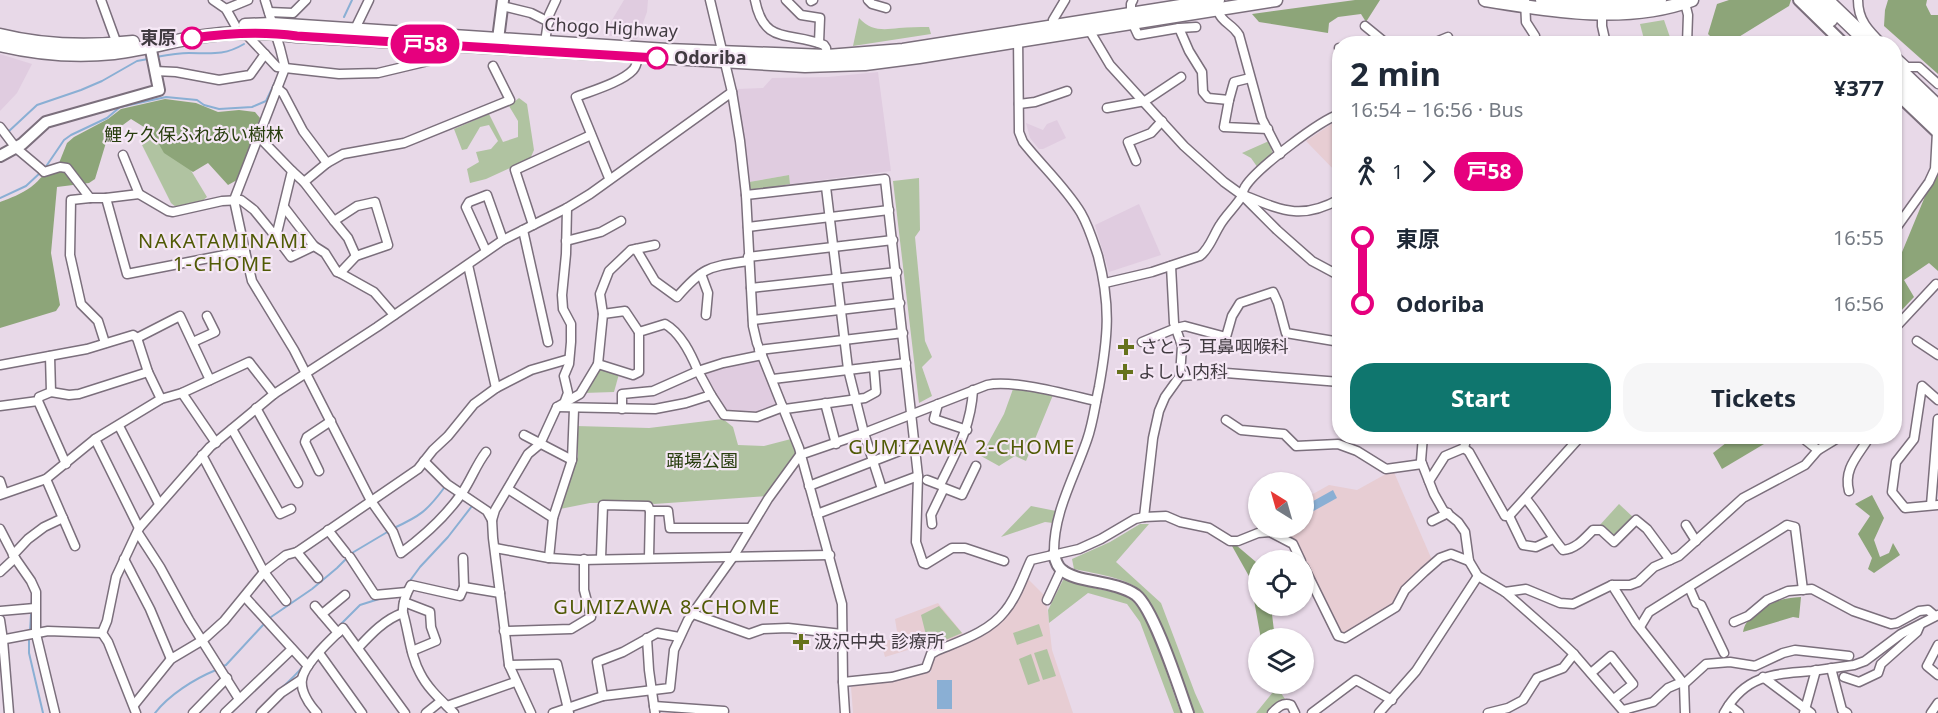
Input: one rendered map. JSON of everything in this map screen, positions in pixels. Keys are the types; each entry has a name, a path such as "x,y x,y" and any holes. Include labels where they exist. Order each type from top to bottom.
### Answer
{"highway":[{"path":"1811,0 1848,36"},
{"path":"1825,0 1869,36"},
{"path":"1902,67 1938,96"},
{"path":"1902,67 1938,108"},
{"path":"1902,89 1938,129"}],"main road":[{"name":"Chogo Highway","path":"0,45 48,53 152,55 240,29 272,23 355,28 638,57 827,56 903,50 1088,25 1132,12 1217,3 1276,0"},
{"path":"1485,0 1525,3 1561,11 1602,13 1644,12 1688,1"},
{"path":"1542,0 1594,4 1660,0"},
{"name":"Chogo Highway","path":"272,23 327,38 446,45 545,42 805,66 865,64 919,57 1054,25 1088,25"},
{"name":"Chogo Highway","path":"0,35 68,45 117,44 152,55"}],"street":[{"path":"101,0 117,44"},
{"path":"213,0 226,9 240,29 277,67 339,74 378,73 441,58 446,45"},
{"path":"226,9 248,0"},
{"path":"265,0 285,68 234,200 252,281 306,374 370,501 391,529 401,553 432,528 462,493 478,462 486,452"},
{"path":"272,23 293,13 306,0"},
{"path":"355,28 369,0"},
{"path":"545,42 549,15 556,0"},
{"path":"710,0 732,92 746,195 753,320 760,352 773,379 800,455 842,604 845,713"},
{"path":"755,0 757,14 768,30 778,35 819,43 826,48 827,56"},
{"path":"786,0 801,15 820,18 819,43"},
{"path":"868,0 872,4 886,8"},
{"path":"1054,25 1053,20 1065,0"},
{"path":"1799,0 1836,36"},
{"path":"1858,0 1858,12 1872,36"},
{"path":"1687,36 1688,1"},
{"path":"498,43 503,3 549,22"},
{"path":"1217,3 1224,23 1239,35 1262,119 1280,154"},
{"path":"1525,3 1526,22 1535,36"},
{"path":"1132,12 1138,35 1196,27"},
{"path":"1602,13 1604,36"},
{"path":"1088,25 1110,65 1184,146 1242,195 1276,230 1312,261 1332,272"},
{"path":"1365,26 1377,36"},
{"path":"1179,28 1202,72 1203,92 1208,98 1228,100"},
{"path":"1018,35 1019,132 1023,142 1081,212 1091,235 1105,283 1108,309 1107,335 1090,431 1057,521 1054,554 1060,570 1047,600"},
{"path":"152,55 176,72 219,80 250,75 265,54"},
{"path":"0,156 16,148 46,122 159,90 152,55"},
{"path":"609,178 576,97 631,72 635,68 638,57"},
{"path":"304,182 327,163 343,154 404,143 510,100 493,66"},
{"path":"1902,66 1919,67 1938,84"},
{"path":"1107,108 1144,101 1181,77"},
{"path":"1250,78 1234,82 1228,100 1224,128 1268,129"},
{"path":"277,88 283,93 311,142 327,163"},
{"path":"1019,104 1035,102 1067,91"},
{"path":"102,633 107,621 116,577 138,531 202,456 256,408 503,240 567,208 732,92"},
{"path":"1902,98 1938,129 1935,169 1929,182 1902,220"},
{"path":"1105,283 1171,266 1200,256 1207,251 1219,226 1242,195 1245,187 1280,154 1332,116"},
{"path":"1136,161 1128,142 1151,133 1162,121"},
{"path":"2,131 16,148 43,170 67,168 90,198"},
{"path":"532,225 515,170 591,135"},
{"path":"258,136 304,182 348,238 357,256"},
{"path":"123,155 139,194 168,212 241,200 246,202 291,257 314,246"},
{"path":"276,237 292,171"},
{"path":"746,195 885,179 918,476 916,542 923,563 926,564 952,548 965,548 1004,561"},
{"path":"826,187 848,369 864,433 882,489"},
{"path":"105,343 98,321 81,304 70,255 71,200 139,194"},
{"path":"486,251 466,207 469,202 488,195 503,240"},
{"path":"1242,195 1281,208 1308,212 1332,203"},
{"path":"106,198 127,274 245,251"},
{"path":"334,221 357,206 375,202 388,244 357,256 340,273"},
{"path":"284,207 314,246 325,253 337,272 374,292 394,315"},
{"path":"565,401 568,393 564,375 569,359 571,324 563,309 561,295 567,208"},
{"path":"747,227 889,210"},
{"path":"566,241 601,232 621,221"},
{"path":"523,230 548,342"},
{"path":"636,249 655,281 678,297 693,279 708,268 718,265 893,240"},
{"path":"531,713 509,665 492,520 495,510 528,454 540,444 557,407 580,394 598,364 603,314 600,294 609,271 631,250 655,245"},
{"path":"468,265 496,388"},
{"path":"1144,517 1158,411 1180,376 1182,346 1176,328 1171,266"},
{"path":"751,288 897,272"},
{"path":"701,274 708,293 706,315"},
{"path":"1902,320 1936,284"},
{"path":"1142,342 1185,326 1226,337 1232,316 1240,303 1273,292 1286,333 1332,341"},
{"path":"753,320 900,303"},
{"path":"598,364 633,375 639,372 639,332 625,312 603,314"},
{"path":"137,338 180,315 210,380"},
{"path":"193,342 215,332 207,316"},
{"path":"639,332 665,324 670,327 691,353 711,395 724,415 757,417 784,408 865,398 876,392 874,367"},
{"path":"622,409 622,394 653,391 698,370 760,352 903,333"},
{"path":"0,365 50,356 133,335 137,338 148,372 161,399"},
{"path":"1917,341 1938,356"},
{"path":"50,356 51,392"},
{"path":"135,709 171,659 203,640 245,597 264,572 286,555 297,552 418,469 474,404 496,388 531,370 569,359"},
{"path":"0,481 2,494 46,478 95,439 161,399 182,393 249,362 274,394"},
{"path":"773,379 906,363"},
{"path":"38,401 39,397 51,392 79,394 148,372"},
{"path":"1180,376 1233,374 1332,381"},
{"path":"553,713 568,710 603,696 670,688 674,650 679,637 733,557 749,528 800,455 836,444 998,382 1096,401"},
{"path":"1938,400 1922,386 1914,439 1896,462 1892,492 1905,508 1934,505 1938,419"},
{"path":"932,524 931,515 967,430 972,409 973,390"},
{"path":"182,393 216,443"},
{"path":"557,407 655,409 711,395"},
{"path":"0,406 38,401"},
{"path":"38,401 66,464"},
{"path":"825,403 836,444"},
{"path":"938,404 934,419 967,430"},
{"path":"256,408 298,483"},
{"path":"549,558 554,518 572,460 574,409"},
{"path":"1226,420 1241,430 1284,434 1296,446 1338,444 1357,451 1386,469 1422,464"},
{"path":"319,471 304,442 307,437 331,421"},
{"path":"119,426 159,504"},
{"path":"232,429 280,514 291,509"},
{"path":"524,435 572,460"},
{"path":"95,439 138,531 189,620 239,699"},
{"path":"1423,444 1422,464 1434,494 1465,532 1468,561 1478,576 1505,592 1574,654 1624,712 1653,702 1668,688 1683,683 1706,664 1730,662 1755,666 1795,650 1849,656"},
{"path":"1464,448 1465,444"},
{"path":"1509,516 1574,444"},
{"path":"1810,444 1818,450"},
{"path":"1505,592 1526,589 1560,603 1573,604 1612,585 1630,585 1638,582 1654,567 1678,556 1743,498 1805,465 1818,450 1828,444"},
{"path":"1849,491 1847,482 1853,460 1864,444"},
{"path":"809,486 915,445"},
{"path":"1429,481 1445,456 1464,448"},
{"path":"1464,448 1469,452 1505,516 1509,516 1523,545 1536,547 1553,539"},
{"path":"202,456 264,572 286,601"},
{"path":"424,461 447,484 487,511 492,520"},
{"path":"927,480 962,495 976,466"},
{"path":"817,514 918,476"},
{"path":"46,478 75,546"},
{"path":"508,489 554,518"},
{"path":"1526,499 1563,550 1579,544 1593,530 1601,530 1614,542 1636,520 1647,529 1670,560"},
{"path":"601,558 603,505 648,506 650,511 649,557"},
{"path":"650,511 668,511 670,528 749,528"},
{"path":"1432,521 1448,513"},
{"path":"843,682 892,677 926,668 931,654 995,622 1006,611 1031,560 1080,549 1135,519 1166,516 1180,522 1209,528 1230,541 1238,541 1270,531 1293,544 1296,550"},
{"path":"0,572 28,539 44,526 63,518"},
{"path":"1686,525 1696,541"},
{"path":"1640,627 1649,612 1787,525 1795,527 1803,590"},
{"path":"0,529 36,592 32,608 54,713"},
{"path":"328,530 375,596 403,592 411,585 460,596 464,587 463,558"},
{"path":"495,548 549,558 584,559 830,555"},
{"path":"297,552 318,578"},
{"path":"1314,587 1338,636 1345,638 1396,607 1405,590 1440,558 1451,554 1468,561"},
{"path":"124,559 150,609 171,659"},
{"path":"504,631 571,629 591,617 584,590 584,559"},
{"path":"1060,570 1127,590 1141,600 1151,615 1188,713"},
{"path":"1379,713 1416,671 1478,576"},
{"path":"1612,585 1640,627 1683,683 1684,713"},
{"path":"464,587 500,593"},
{"path":"1689,587 1696,603 1701,605 1724,653"},
{"path":"1734,622 1748,616 1767,600 1788,591 1812,589 1853,611 1890,624 1897,623 1919,610 1929,610 1937,616 1901,634 1865,661 1854,665 1763,676 1743,689 1726,709 1739,713"},
{"path":"403,592 403,613 419,673 454,713"},
{"path":"331,594 337,602"},
{"path":"322,614 345,595"},
{"path":"245,597 306,664"},
{"path":"404,602 430,612 431,627 436,641 412,651"},
{"path":"315,606 336,631"},
{"path":"0,611 32,608"},
{"path":"358,648 380,627 396,615 403,613"},
{"path":"693,614 749,634 763,629 788,628 842,633"},
{"path":"0,620 9,713"},
{"path":"1844,677 1859,682 1878,673 1881,664 1917,632 1921,623"},
{"path":"317,713 305,696 302,679 306,664 319,653 336,631 343,628 405,713"},
{"path":"2,640 41,632 102,633"},
{"path":"603,696 597,662 663,632 679,637"},
{"path":"102,633 108,642 135,709"},
{"path":"647,638 651,690 655,709 724,711"},
{"path":"1938,645 1927,666 1938,675"},
{"path":"225,713 291,649"},
{"path":"319,653 362,713"},
{"path":"1488,713 1508,708 1523,700 1537,678 1563,668 1574,654"},
{"path":"1591,673 1611,656 1633,684 1614,699"},
{"path":"509,665 557,664 568,710"},
{"path":"1831,668 1842,710 1847,713"},
{"path":"1763,676 1806,712 1816,670"},
{"path":"193,713 227,678"},
{"path":"261,713 280,693 302,679"},
{"path":"1312,713 1356,680 1392,700"},
{"path":"426,713 444,703 515,682"},
{"path":"1272,713 1280,705 1286,703 1291,705 1294,713"},
{"path":"1931,713 1938,703"}],"shaded area":[{"path":"624,0 648,0 647,12 637,39 603,35"},
{"path":"0,54 32,64 17,93 0,111"},
{"path":"878,72 891,171 790,184 789,175 749,182 737,89 763,88 772,78 828,77"},
{"path":"1057,120 1066,138 1039,149 1030,138 1026,123 1043,130 1047,124"},
{"path":"1332,124 1332,168 1306,141"},
{"path":"1139,204 1161,255 1109,272 1095,225"},
{"path":"759,359 779,406 757,414 725,412 705,374 730,365"},
{"path":"1393,470 1432,560 1400,590 1393,604 1342,634 1338,632 1314,581 1314,550 1299,550 1291,538 1314,538 1314,493 1329,485 1357,490"},
{"path":"1026,577 1046,597 1052,650 1073,713 853,713 851,687 931,672 929,653 924,645 885,657 881,642 898,638 895,619 938,603 968,640 1000,622"}],"green space":[{"path":"1355,0 1380,0 1366,22 1361,14 1338,17 1329,23 1328,33 1259,22 1252,14"},
{"path":"1729,0 1791,0 1789,6 1740,36 1710,36 1708,34 1717,4"},
{"path":"1888,0 1927,0 1926,5 1931,15 1938,15 1938,74 1902,42 1902,36 1895,36 1884,26"},
{"path":"859,18 878,29 929,27 931,34 853,46"},
{"path":"1664,20 1670,36 1643,36 1640,24"},
{"path":"519,98 527,104 534,150 530,159 486,179 470,183 467,169 479,162 476,152 491,149 498,141 489,125 480,127 467,149 462,150 454,129 489,114 503,142 518,137 518,121 509,106"},
{"name":"鯉ヶ久保ふれあい樹林","path":"165,99 196,103 218,112 239,110 255,112 260,118 237,180 228,185 208,163 193,172 164,153 152,132 131,119 108,136 95,179 89,183 57,187 51,253 60,305 56,311 0,328 0,202 16,196 35,184 45,174 57,168 67,143 74,137 108,119 121,109"},
{"path":"166,129 207,197 201,202 177,208 171,203 142,145"},
{"path":"1269,141 1273,155 1258,168 1251,158 1242,153"},
{"path":"789,175 790,184 750,191 749,182"},
{"path":"1938,175 1938,271 1929,263 1904,280 1914,297 1902,310 1902,252 1926,194"},
{"path":"919,178 920,230 915,237 925,341 932,357 922,367 932,396 919,403 893,181"},
{"path":"599,368 619,374 614,392 583,393"},
{"path":"1013,389 1053,395 1026,461 1015,456 999,466 981,456 1004,414"},
{"name":"踊場公園","path":"723,419 733,427 738,445 764,446 791,439 797,454 767,496 654,504 647,502 590,503 560,509 578,456 576,426 649,428"},
{"path":"1725,444 1764,444 1722,469 1713,453"},
{"path":"1872,495 1884,518 1874,540 1880,557 1889,553 1893,543 1900,555 1874,573 1868,569 1872,558 1858,534 1870,516 1855,504"},
{"path":"1619,504 1634,518 1616,536 1611,536 1599,526"},
{"path":"1031,506 1056,511 1053,523 1045,522 1001,537"},
{"path":"1140,524 1149,524 1116,562 1161,603 1204,713 1195,713 1161,626 1144,595 1136,587 1123,581 1074,569 1072,559 1110,542"},
{"path":"1236,545 1248,555 1248,574 1232,546"},
{"path":"1063,580 1121,594 1138,607 1159,652 1181,713 1174,713 1140,622 1127,604 1088,593 1049,623 1048,610"},
{"path":"1801,597 1799,618 1793,617 1743,632 1747,623 1767,606 1783,599"},
{"path":"939,606 962,633 929,647 921,615"},
{"path":"1257,616 1272,616 1274,628 1259,628"},
{"path":"1039,624 1043,636 1017,645 1013,633"},
{"path":"1047,649 1056,676 1043,680 1034,653"},
{"path":"1031,654 1040,681 1028,685 1019,659"},
{"path":"1271,694 1282,694 1285,699 1277,702 1268,713 1256,713"}],"water":[{"path":"1333,490 1337,498 1314,511 1314,501"},
{"path":"937,680 952,680 952,709 937,709"}],"waterway":[{"path":"344,17 352,0"},
{"path":"156,57 181,53 223,52 244,44"},
{"path":"6,131 8,132 37,105 81,90 137,61 148,59"},
{"path":"45,168 64,140 107,118 120,107 166,97 197,100 204,105 219,109 252,107 266,101 277,78"},
{"path":"0,198 26,186 41,172"},
{"path":"394,528 422,512 444,488"},
{"path":"409,582 472,506"},
{"path":"271,617 312,589 352,553 389,531"},
{"path":"30,631 32,598"},
{"path":"338,627 360,605 382,598"},
{"path":"221,667 226,665 263,625"},
{"path":"29,637 29,653 43,713"},
{"path":"256,713 304,665"},
{"path":"155,713 182,688 216,670"}],"bus line":[{"name":"戸58","path":"192,38 244,32 276,33 657,58"}],"place":[{"name":"東原","path":"192,38"},
{"name":"Odoriba","path":"657,58"},
{"name":"さとう 耳鼻咽喉科","path":"1126,347"},
{"name":"よしい内科","path":"1125,372"},
{"name":"汲沢中央 診療所","path":"801,642"}],"district":[{"name":"NAKATAMINAMI 1-CHOME","path":"223,252"},
{"name":"GUMIZAWA 2-CHOME","path":"962,447"},
{"name":"GUMIZAWA 8-CHOME","path":"667,607"}]}
